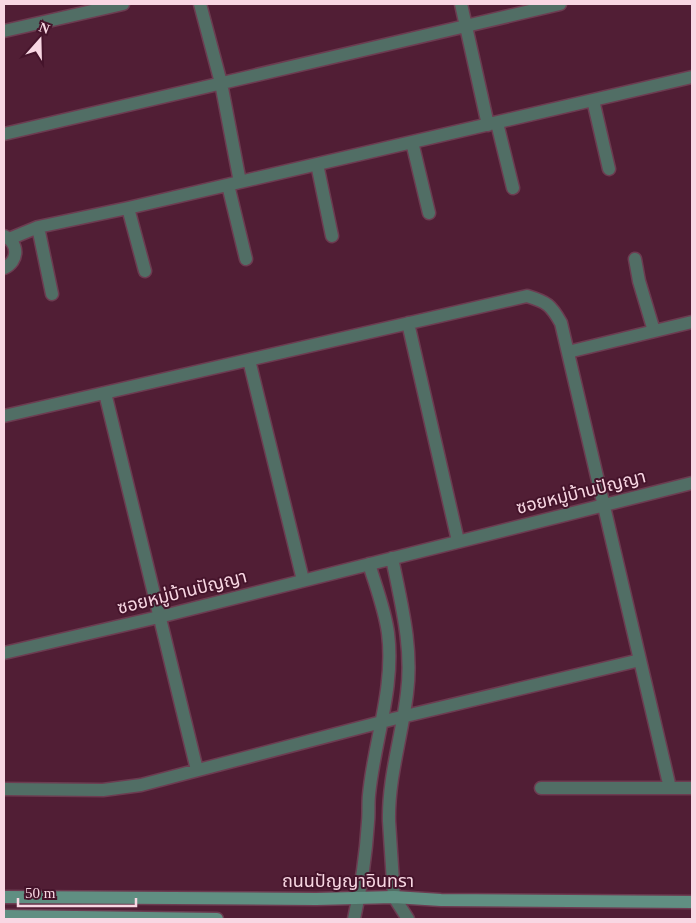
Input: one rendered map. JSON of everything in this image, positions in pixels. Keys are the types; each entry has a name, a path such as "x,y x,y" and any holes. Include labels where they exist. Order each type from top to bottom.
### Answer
{"main road":[{"name":"ถนนปัญญาอินทรา","path":"4,897 316,899 359,897 441,900 692,902"},
{"path":"4,916 217,919"}],"street":[{"path":"4,31 123,4"},
{"path":"200,4 221,83 246,259"},
{"path":"461,4 465,26 492,124 513,188"},
{"path":"4,134 560,4"},
{"path":"6,237 692,77"},
{"path":"593,100 609,169"},
{"path":"412,142 429,212"},
{"path":"317,164 332,236"},
{"path":"128,208 145,271"},
{"path":"38,228 52,294"},
{"path":"4,268 15,258 16,251 14,244 6,237"},
{"path":"634,259 654,331"},
{"path":"4,416 527,296 540,300 552,308 561,323 670,788"},
{"path":"568,352 692,322"},
{"path":"408,324 458,541"},
{"path":"249,360 303,580"},
{"path":"105,393 197,770"},
{"name":"ซอยหมู่บ้านปัญญา","path":"4,653 160,616 692,483"},
{"path":"392,558 409,649 408,692 396,755 389,809 394,898 408,919"},
{"path":"354,919 359,897 369,796 386,696 388,634 369,564"},
{"path":"4,789 103,790 141,785 404,716 640,660"},
{"path":"541,788 692,788"}]}
